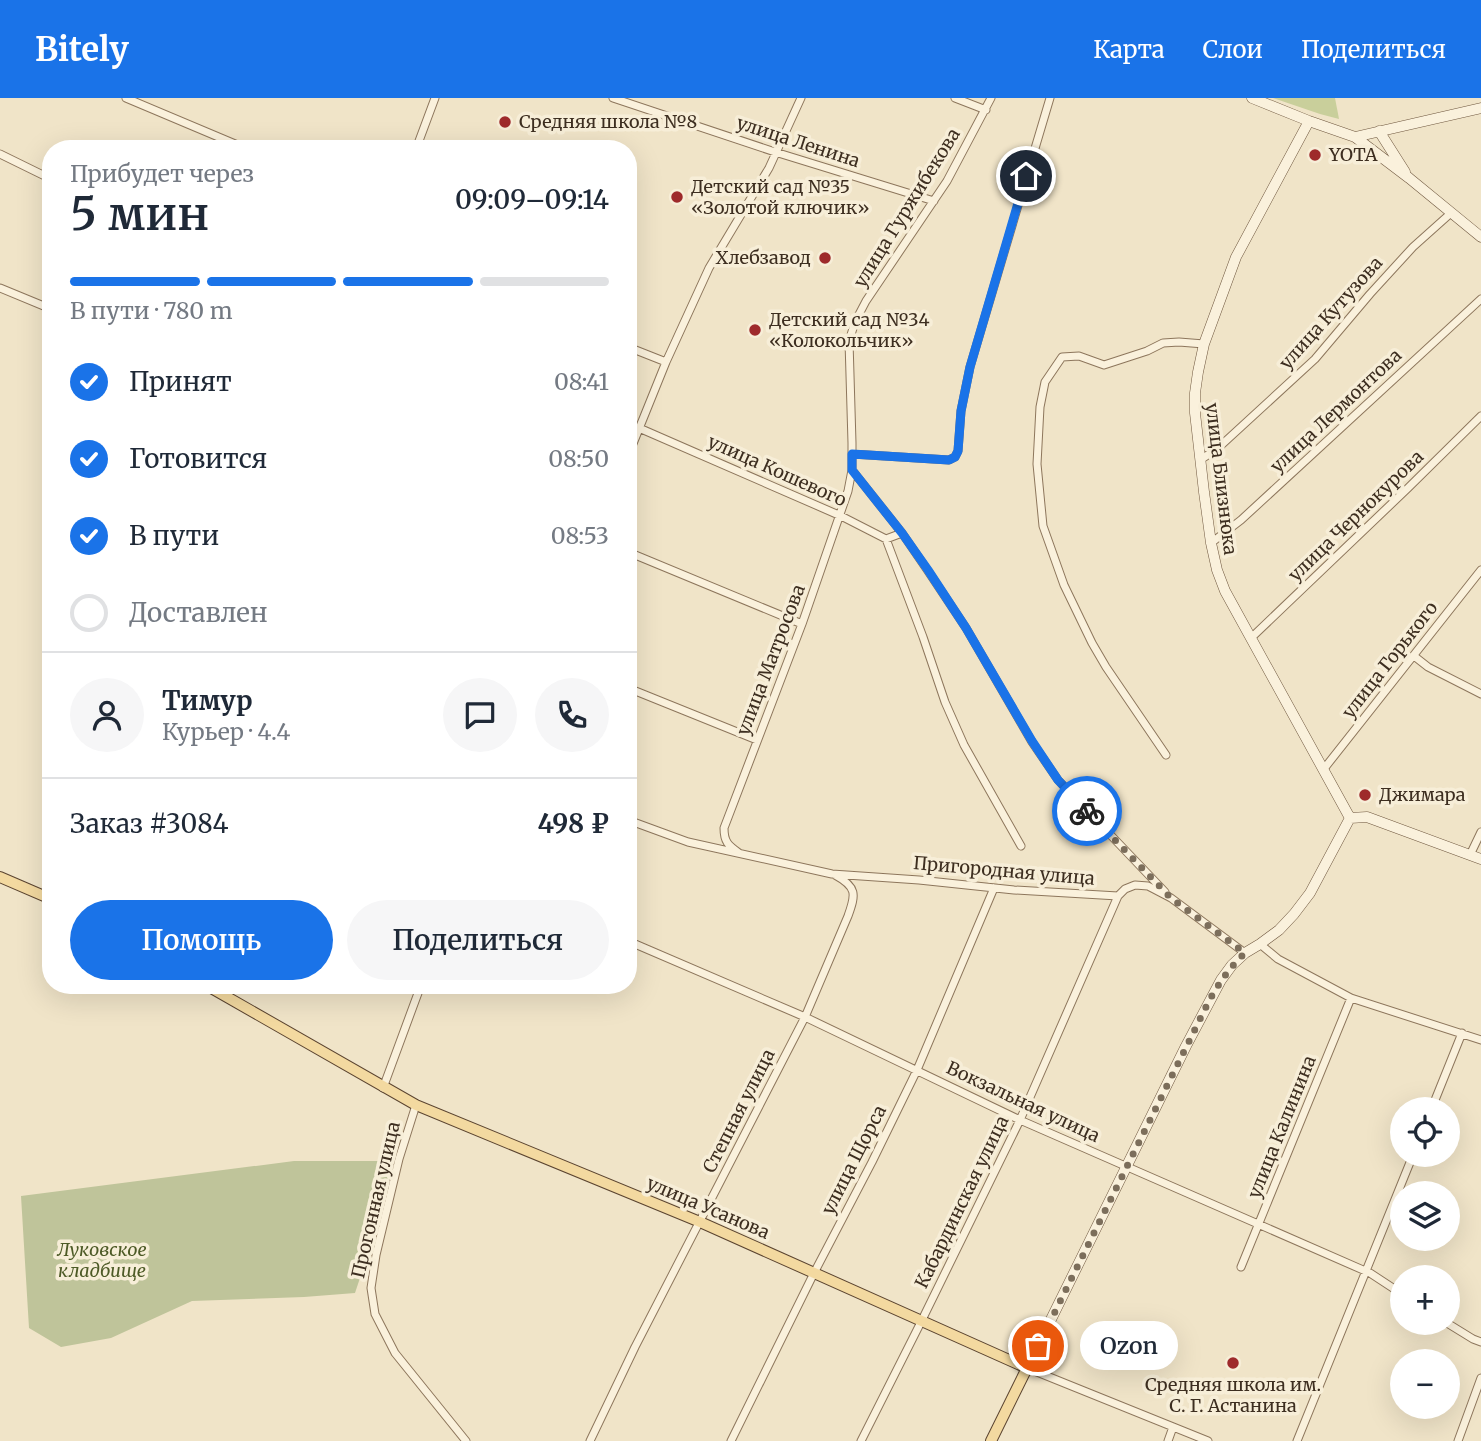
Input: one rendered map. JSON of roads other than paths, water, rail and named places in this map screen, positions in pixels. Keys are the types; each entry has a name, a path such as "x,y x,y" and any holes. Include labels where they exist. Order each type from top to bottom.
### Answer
{"main road":[{"path":"0,877 42,895"},
{"name":"улица Усанова","path":"221,994 416,1105 700,1222 1027,1368"},
{"path":"991,1441 1027,1368"}],"street":[{"path":"126,98 226,140"},
{"path":"419,140 436,98"},
{"name":"улица Ленина","path":"613,98 934,201"},
{"path":"637,433 709,268 769,168 801,98"},
{"path":"955,98 986,110"},
{"name":"улица Гуржибекова","path":"852,470 849,341 855,322 866,301 947,181 991,98"},
{"path":"852,454 949,460 955,457 970,367 1049,98"},
{"path":"1252,98 1355,137 1481,237"},
{"path":"1355,137 1481,108"},
{"name":"улица Близнюка","path":"1309,121 1236,257 1204,344 1195,393 1200,460 1217,570 1225,591 1349,818"},
{"path":"1379,131 1409,178"},
{"path":"0,154 42,175"},
{"name":"улица Кутузова","path":"1200,460 1217,449 1315,359 1413,247 1451,213"},
{"path":"0,288 42,305"},
{"name":"улица Лермонтова","path":"1211,543 1241,520 1481,299"},
{"path":"1166,755 1106,667 1063,585 1043,526 1037,464 1040,407 1045,382 1062,357 1079,356 1104,365 1163,343 1204,344"},
{"path":"637,351 666,362"},
{"name":"улица Чернокурова","path":"1251,638 1481,415"},
{"name":"улица Кошевого","path":"639,428 841,516 886,539"},
{"path":"852,470 902,533 966,628 1058,780 1171,898"},
{"name":"улица Матросова","path":"739,853 729,846 724,837 724,828 841,516 852,470"},
{"path":"902,533 886,539 945,702 964,745 1021,846"},
{"path":"637,556 802,624"},
{"name":"улица Горького","path":"1323,770 1481,570"},
{"path":"1413,656 1428,667 1481,694"},
{"path":"637,692 757,740"},
{"path":"1027,1368 1209,1001 1227,972 1245,953 1279,930 1294,914 1310,893 1349,818 1367,817 1481,859"},
{"name":"Пригородная улица","path":"637,823 688,842 832,874 1118,896 1135,885 1148,886 1171,898 1245,953"},
{"path":"1470,855 1481,832"},
{"name":"Степная улица","path":"590,1441 635,1347 805,1017 853,900 853,889 846,881 832,874"},
{"name":"улица Щорса","path":"731,1441 917,1070 994,888"},
{"name":"Кабардинская улица","path":"860,1441 1020,1120 1118,896"},
{"path":"1260,944 1279,958 1351,999 1481,1040"},
{"name":"Вокзальная улица","path":"637,945 805,1017 1020,1120 1366,1272 1390,1287"},
{"path":"383,1087 418,994"},
{"name":"улица Калинина","path":"1241,1267 1351,999"},
{"path":"1436,1097 1462,1033"},
{"name":"Прогонная улица","path":"416,1105 397,1167 371,1288 375,1314 395,1353 466,1441"},
{"path":"1297,1441 1408,1167"},
{"path":"1460,1331 1481,1342"},
{"name":"улица Усанова","path":"1027,1368 1208,1441"},
{"path":"1458,1441 1481,1378"},
{"path":"1168,1441 1173,1427"}],"place":[{"name":"Средняя школа №8","path":"505,122"},
{"name":"YOTA","path":"1315,155"},
{"name":"Детский сад №35 «Золотой ключик»","path":"677,197"},
{"name":"Хлебзавод","path":"825,258"},
{"name":"Детский сад №34 «Колокольчик»","path":"755,330"},
{"name":"Джимара","path":"1365,795"},
{"name":"Ozon","path":"1038,1346"},
{"name":"Средняя школа им. C. Г. Астанина","path":"1233,1363"}],"park label":[{"name":"Луковское кладбище","path":"102,1260"}]}
